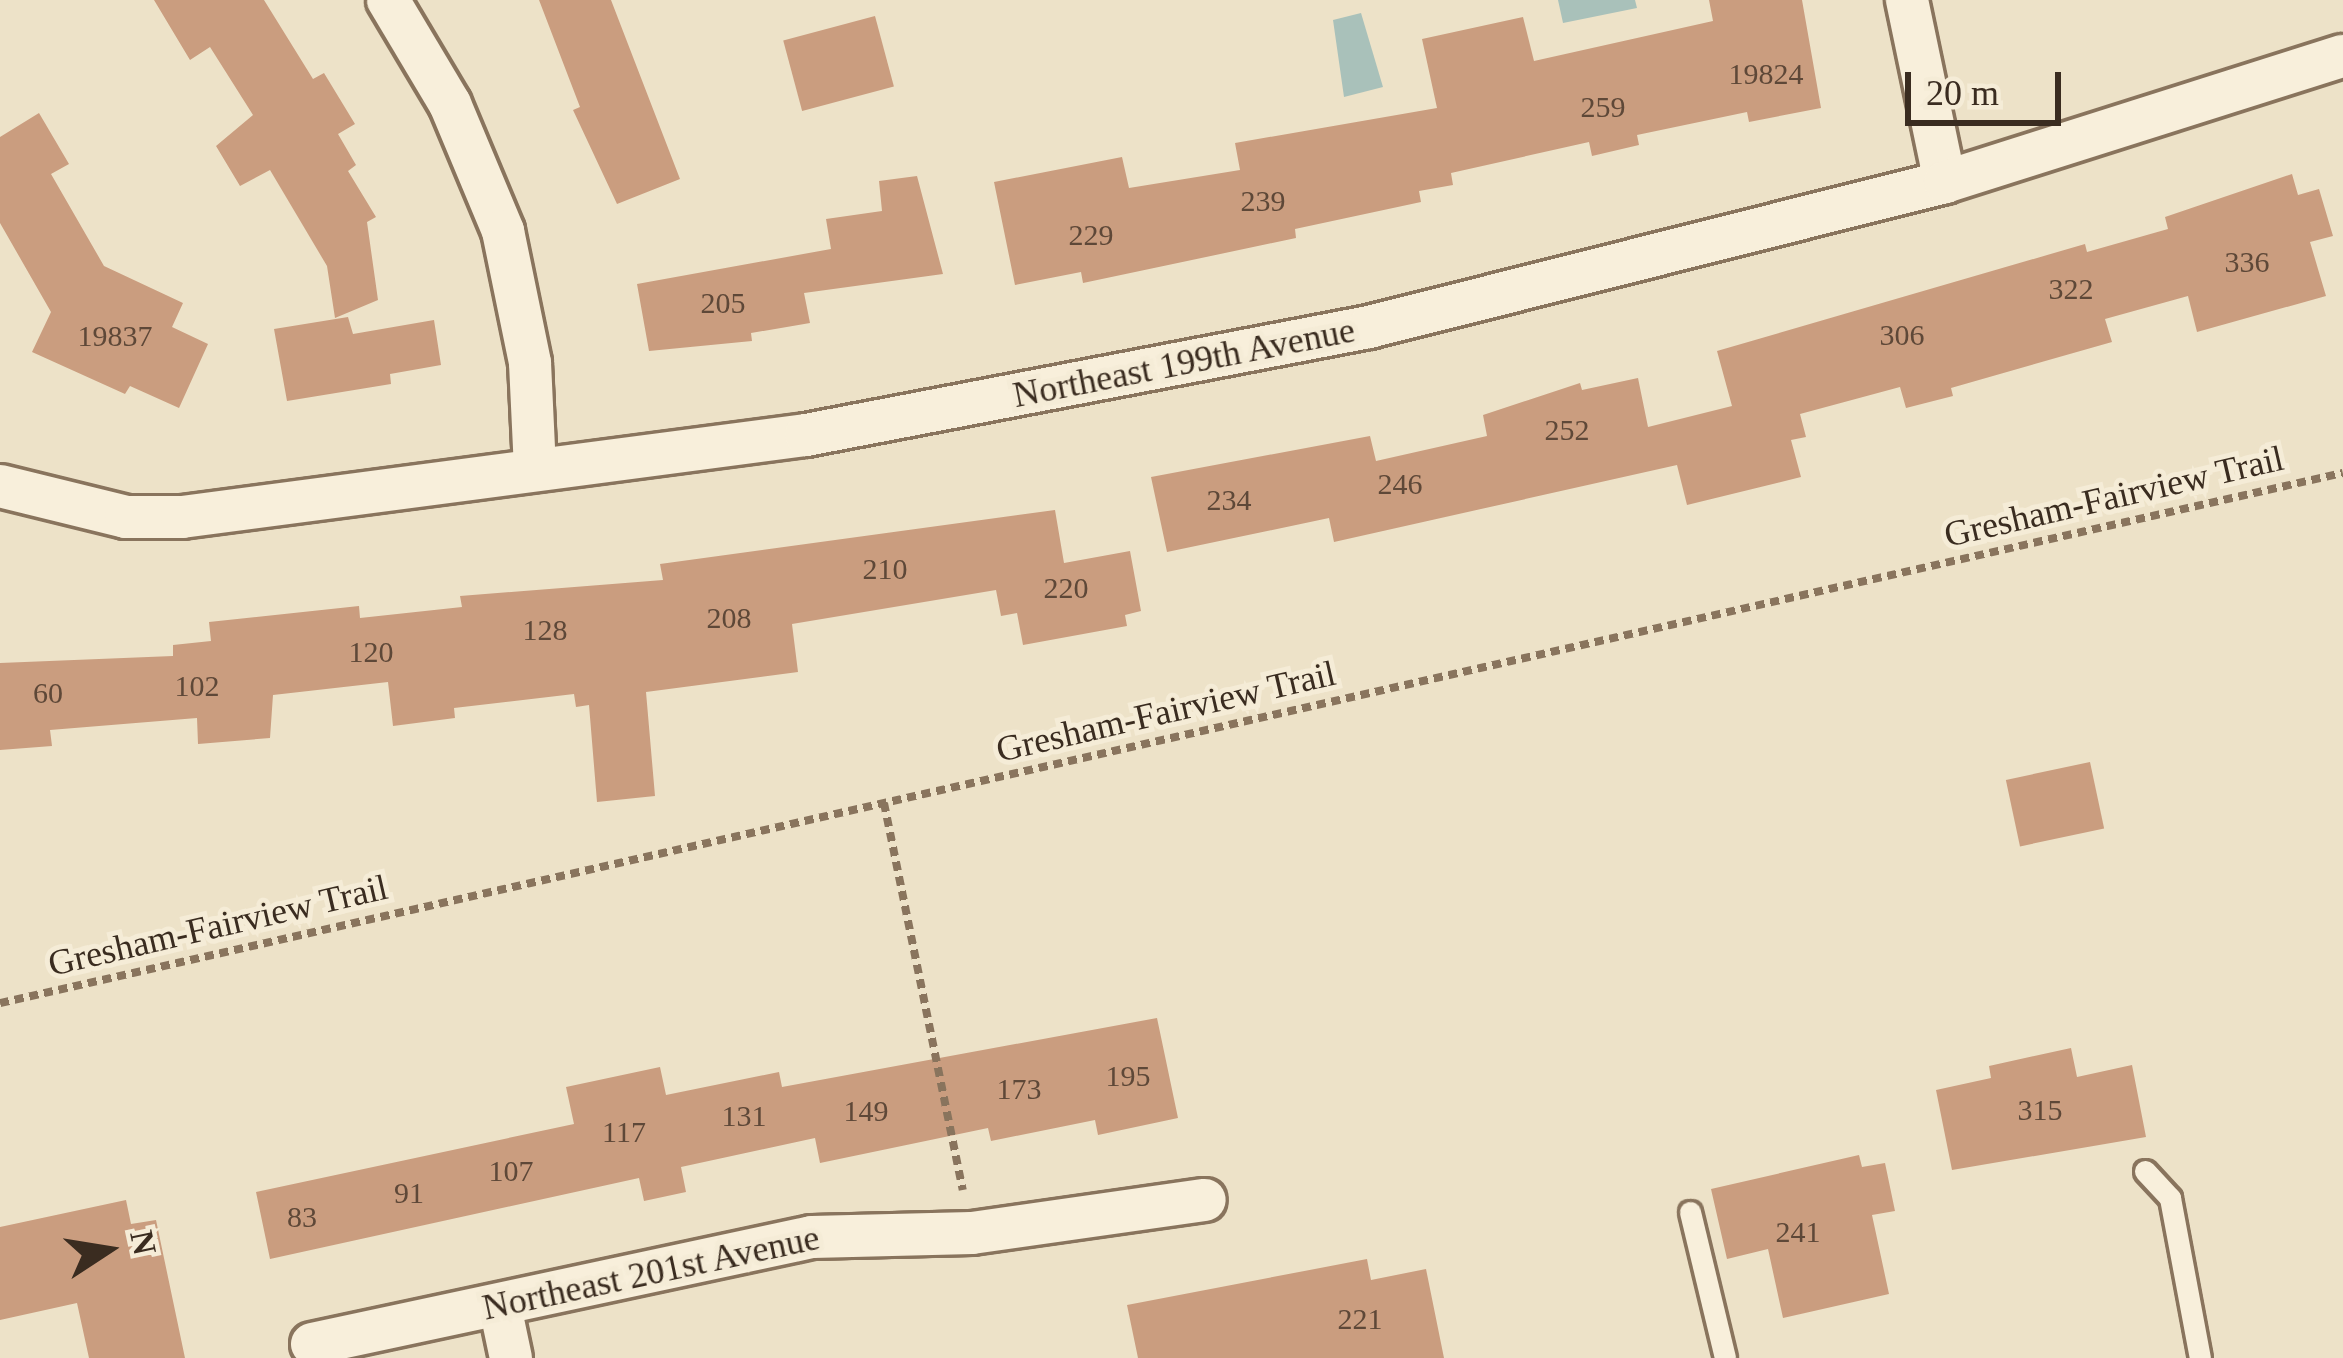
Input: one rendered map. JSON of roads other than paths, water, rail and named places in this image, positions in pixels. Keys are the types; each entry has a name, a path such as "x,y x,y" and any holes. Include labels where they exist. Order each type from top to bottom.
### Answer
{"street":[{"path":"388,0 450,104 503,231 530,363 535,469"},
{"path":"1907,0 1945,182"},
{"name":"Northeast 199th Avenue","path":"0,486 126,517 182,517 806,435 1369,328 1945,182 2343,56"},
{"name":"Northeast 201st Avenue","path":"312,1344 812,1237 972,1233 1205,1200"},
{"path":"500,1306 512,1358"}],"lane":[{"path":"2145,1171 2170,1198 2200,1358"},
{"path":"1690,1212 1725,1358"}],"water":[{"path":"1558,0 1635,0 1637,8 1563,23"},
{"path":"1361,13 1383,87 1344,97 1333,20"}]}
